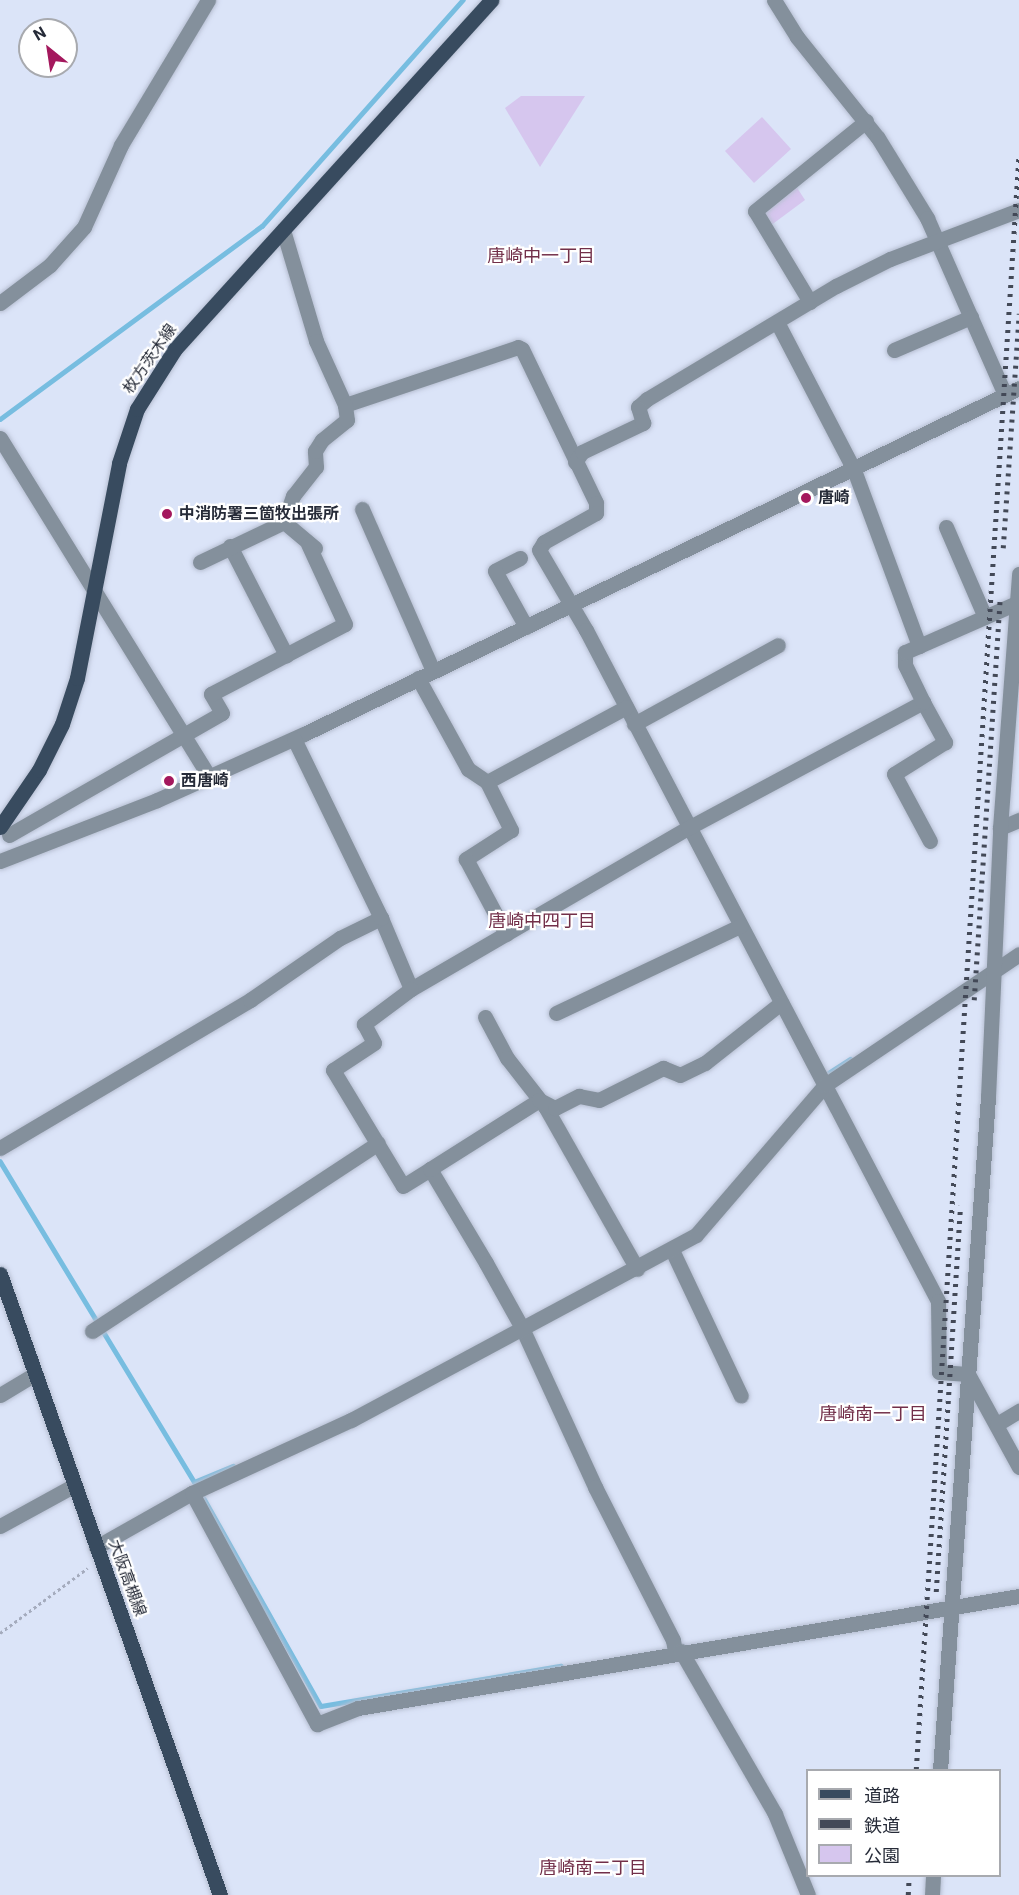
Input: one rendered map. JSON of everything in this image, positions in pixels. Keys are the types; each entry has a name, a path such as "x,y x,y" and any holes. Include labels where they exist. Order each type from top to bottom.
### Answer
{"main road":[{"name":"枚方茨木線","path":"4,829 39,770 62,724 77,678 92,588 119,463 138,409 175,349 491,0"},
{"name":"大阪高槻線","path":"0,1274 220,1895"}],"street":[{"path":"0,303 50,265 84,227 121,145 208,0"},
{"path":"0,861 209,777 294,739 1012,392 971,317 939,241 866,121 797,37 774,0"},
{"path":"810,302 755,211 866,121"},
{"path":"575,462 582,452 643,423 638,407 647,399 810,302 890,259 1019,210"},
{"path":"200,562 284,522 293,496 316,467 315,451 322,440 347,420 345,405 316,341 283,230"},
{"path":"894,350 971,317"},
{"path":"777,322 854,470 919,646"},
{"path":"345,405 518,347 596,503 596,513 544,542 538,550 626,707 938,1301 939,1372 968,1374"},
{"path":"0,438 209,777"},
{"path":"362,509 426,674 468,769 487,782 511,830 466,859 506,934"},
{"path":"284,522 324,555"},
{"path":"946,527 985,617"},
{"path":"19,853 4,829 222,713 211,694 345,624 308,544"},
{"path":"230,546 286,655"},
{"path":"520,558 495,571 526,627"},
{"path":"940,1769 995,968 1000,828 1019,574"},
{"path":"930,841 894,774 945,742 905,665 905,652 1018,602"},
{"path":"634,724 778,645"},
{"path":"537,1100 403,1186 333,1070 374,1043 364,1024 411,989 688,828 923,702"},
{"path":"487,782 626,707"},
{"path":"294,739 381,918 411,989"},
{"path":"1000,828 1019,820"},
{"path":"0,1148 250,1000 340,938 381,918"},
{"path":"556,1013 740,926"},
{"path":"99,1553 192,1493 351,1420 672,1250 703,1228 825,1085 995,968 1019,954"},
{"path":"537,1100 555,1108 579,1096 599,1100 663,1068 680,1075 705,1063 781,1003"},
{"path":"485,1017 507,1058 537,1100 546,1108 637,1269"},
{"path":"92,1331 378,1143"},
{"path":"430,1169 522,1328 595,1487 678,1651 776,1814 808,1895"},
{"path":"672,1250 741,1396"},
{"path":"0,1395 35,1374"},
{"path":"968,1374 1019,1467"},
{"path":"997,1424 1019,1411"},
{"path":"0,1526 75,1485"},
{"path":"192,1493 317,1724 358,1708 678,1651 1019,1596"},
{"path":"932,1895 933,1877"}],"path":[{"path":"0,1633 99,1553"}],"green space":[{"path":"521,96 585,96 540,167 505,108"},
{"path":"762,117 791,149 754,183 725,151"},
{"path":"794,183 805,200 770,226 761,211"}],"waterway":[{"path":"0,419 262,226 463,0"},
{"path":"824,1076 850,1059"},
{"path":"0,1161 198,1488 321,1706 561,1666"},
{"path":"194,1482 233,1466"}],"railway":[{"path":"916,1769 1019,153"},
{"path":"1003,548 1019,314"},
{"path":"974,1000 1000,598"},
{"path":"936,1592 960,1206"},
{"path":"908,1895 909,1877"}],"place":[{"name":"唐崎","path":"806,498"},
{"name":"中消防署三箇牧出張所","path":"167,514"},
{"name":"西唐崎","path":"169,781"}],"district":[{"name":"唐崎中一丁目","path":"541,256"},
{"name":"唐崎中四丁目","path":"542,921"},
{"name":"唐崎南一丁目","path":"873,1414"},
{"name":"唐崎南二丁目","path":"593,1868"}]}
